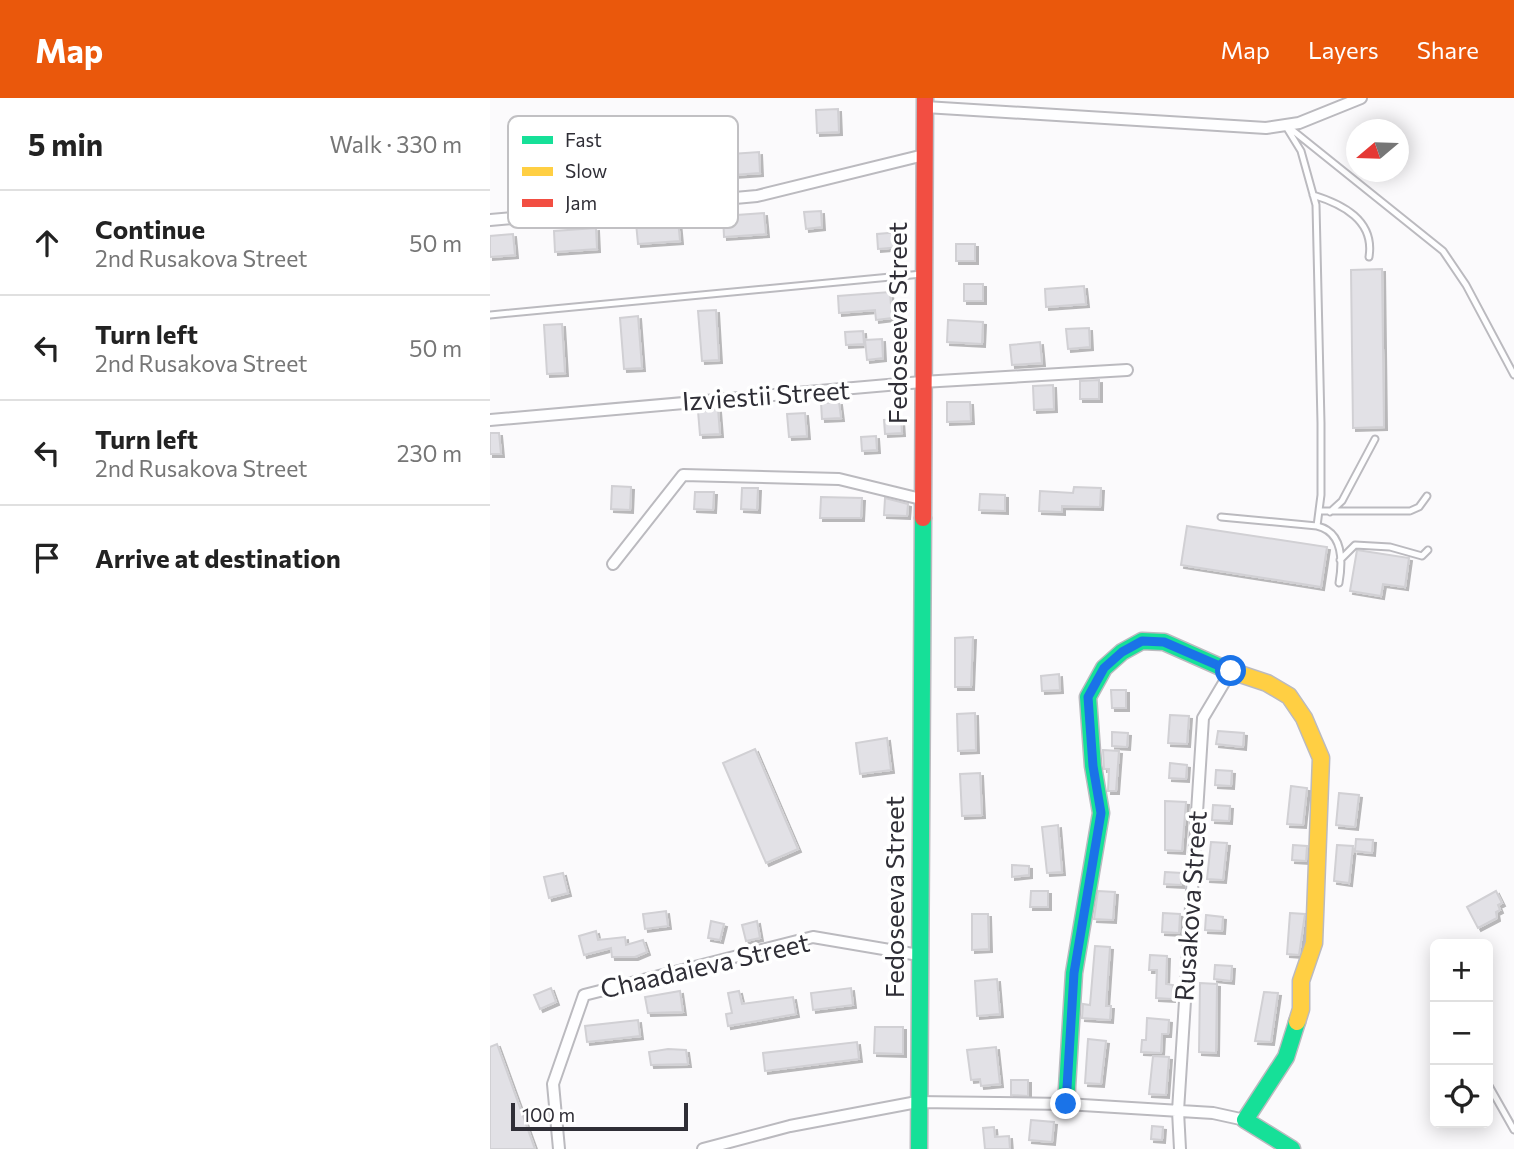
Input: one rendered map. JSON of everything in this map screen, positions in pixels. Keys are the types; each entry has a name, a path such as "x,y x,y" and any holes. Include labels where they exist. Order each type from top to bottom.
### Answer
{"street":[{"path":"925,102 1266,128 1299,123 1361,98"},
{"name":"Fedoseeva Street","path":"919,1149 917,1102 925,102"},
{"path":"738,198 757,196 924,155"},
{"path":"490,220 508,218"},
{"name":"Izviestii Street","path":"490,421 922,382 1127,370"},
{"path":"613,564 683,475 839,479 921,499"},
{"path":"1066,1104 1074,973 1101,813 1093,766 1088,697 1104,668 1122,652 1142,641 1164,642 1231,671 1267,683 1289,696 1304,718 1321,758 1314,943 1301,981 1301,1009 1286,1057 1245,1120"},
{"name":"Rusakova Street","path":"1180,1149 1178,1111 1203,718 1231,671"},
{"name":"Chaadaieva Street","path":"559,1149 554,1084 584,995 813,937 919,955"},
{"path":"703,1149 790,1126 917,1102 1066,1104 1178,1111 1245,1120 1292,1149"}],"lane":[{"path":"1285,125 1301,151 1313,195 1321,340 1317,526"},
{"path":"1285,125 1443,251 1466,285 1514,375"},
{"path":"1313,195 1343,205 1360,221 1371,248 1369,257"},
{"path":"490,315 922,274"},
{"path":"1330,512 1342,501 1375,439"},
{"path":"1319,511 1410,511 1419,507 1427,496"},
{"path":"1222,517 1329,529 1335,535 1340,560 1339,583"},
{"path":"1340,560 1355,545 1390,547 1422,556 1427,551"},
{"path":"1493,1093 1514,1129"}],"building":[{"path":"838,109 839,132 817,133 816,110"},
{"path":"759,152 760,173 738,175 738,154"},
{"path":"821,211 822,227 806,229 804,212"},
{"path":"764,213 766,234 724,237 724,228 738,228 738,215"},
{"path":"596,228 597,249 555,252 554,231"},
{"path":"636,228 679,228 680,241 638,244"},
{"path":"900,232 901,247 878,249 877,234"},
{"path":"513,234 515,255 490,257 490,236"},
{"path":"956,244 975,244 975,261 956,261"},
{"path":"1382,269 1384,427 1353,428 1351,270"},
{"path":"964,284 983,284 983,301 964,301"},
{"path":"1084,286 1086,304 1046,307 1045,289"},
{"path":"890,292 892,318 876,320 875,310 839,313 838,296"},
{"path":"716,310 719,360 702,361 698,311"},
{"path":"638,316 642,368 624,369 620,318"},
{"path":"948,320 983,322 982,344 947,342"},
{"path":"562,324 565,373 547,374 544,325"},
{"path":"1089,328 1090,347 1068,349 1066,329"},
{"path":"863,331 864,344 846,345 845,332"},
{"path":"882,339 883,358 867,360 865,340"},
{"path":"1040,342 1042,363 1012,365 1010,345"},
{"path":"1099,380 1099,399 1080,399 1080,381"},
{"path":"1053,385 1054,409 1034,410 1033,386"},
{"path":"839,402 841,418 822,419 821,403"},
{"path":"947,402 970,402 971,421 947,422"},
{"path":"718,409 720,434 700,435 698,411"},
{"path":"805,413 807,436 789,437 787,414"},
{"path":"901,419 902,433 885,434 884,420"},
{"path":"490,433 499,433 501,454 490,454"},
{"path":"876,436 877,450 862,451 861,437"},
{"path":"612,486 631,487 630,510 611,509"},
{"path":"1074,487 1101,488 1100,507 1062,506 1062,512 1039,511 1040,491 1073,493"},
{"path":"742,488 758,488 757,510 741,509"},
{"path":"695,492 714,492 713,510 694,509"},
{"path":"980,494 1005,495 1005,511 979,510"},
{"path":"821,497 862,498 861,518 820,518"},
{"path":"885,498 908,504 907,516 884,515"},
{"path":"1187,526 1327,547 1321,587 1181,565"},
{"path":"1357,550 1409,558 1405,587 1383,584 1381,596 1350,591"},
{"path":"973,637 971,687 955,687 955,638"},
{"path":"1059,674 1060,690 1042,691 1041,676"},
{"path":"1111,690 1126,690 1126,708 1112,708"},
{"path":"975,713 976,750 958,751 957,714"},
{"path":"1170,715 1189,716 1187,744 1168,743"},
{"path":"1218,731 1244,733 1243,747 1216,744"},
{"path":"1112,732 1128,733 1127,747 1112,746"},
{"path":"887,738 891,770 860,774 856,743"},
{"path":"755,749 798,849 766,863 723,763"},
{"path":"1103,750 1119,751 1116,791 1108,791 1109,769 1104,769"},
{"path":"1170,763 1187,765 1186,779 1169,778"},
{"path":"1216,770 1232,771 1231,786 1215,785"},
{"path":"980,773 982,815 962,816 960,774"},
{"path":"1291,786 1307,788 1303,825 1287,824"},
{"path":"1339,793 1359,795 1355,827 1336,825"},
{"path":"1165,801 1186,802 1182,851 1165,850"},
{"path":"1213,805 1230,806 1229,821 1212,820"},
{"path":"1058,825 1062,872 1047,873 1042,827"},
{"path":"1356,839 1373,840 1372,853 1355,851"},
{"path":"1211,842 1227,843 1223,880 1207,879"},
{"path":"1293,845 1307,846 1306,861 1292,860"},
{"path":"1337,845 1353,846 1349,883 1334,881"},
{"path":"1012,865 1029,866 1029,875 1012,877"},
{"path":"1165,872 1182,873 1181,885 1164,884"},
{"path":"563,873 568,893 549,898 544,877"},
{"path":"1031,891 1048,891 1048,907 1030,907"},
{"path":"1098,891 1115,892 1113,920 1094,919"},
{"path":"1496,891 1502,903 1498,905 1500,910 1496,912 1497,918 1478,928 1467,907"},
{"path":"666,911 668,926 645,929 643,914"},
{"path":"1163,913 1180,914 1179,933 1162,932"},
{"path":"1290,913 1305,914 1299,955 1287,954"},
{"path":"972,914 988,914 989,949 972,950"},
{"path":"1206,915 1223,917 1222,931 1205,930"},
{"path":"711,921 724,924 720,940 708,938"},
{"path":"757,921 760,938 746,941 742,925"},
{"path":"596,931 598,940 625,937 626,945 643,940 647,952 635,957 612,957 611,948 584,955 579,936"},
{"path":"1095,946 1110,947 1106,1006 1111,1006 1110,1020 1082,1018 1083,1004 1090,1005"},
{"path":"1150,955 1167,956 1166,984 1173,985 1172,999 1156,998 1157,970 1149,970"},
{"path":"1215,965 1232,966 1231,981 1214,979"},
{"path":"997,979 1000,1014 977,1016 975,981"},
{"path":"1200,983 1217,984 1216,1053 1199,1052"},
{"path":"551,988 556,1002 540,1009 534,995"},
{"path":"851,988 853,1005 813,1010 811,993"},
{"path":"680,991 683,1012 648,1013 645,997"},
{"path":"739,991 742,1004 793,997 796,1014 728,1026 726,1014 732,1013 728,993"},
{"path":"1264,992 1278,993 1271,1042 1255,1041"},
{"path":"1147,1018 1169,1020 1168,1034 1162,1034 1161,1053 1141,1052 1142,1040 1146,1040"},
{"path":"638,1020 640,1036 587,1042 585,1026"},
{"path":"875,1027 903,1027 903,1054 874,1053"},
{"path":"1088,1039 1106,1041 1101,1084 1085,1083"},
{"path":"857,1042 859,1059 765,1071 763,1053"},
{"path":"497,1044 535,1149 490,1149 490,1047"},
{"path":"996,1047 1000,1084 981,1086 980,1079 971,1080 967,1050"},
{"path":"686,1050 688,1064 651,1065 649,1052"},
{"path":"1153,1056 1169,1057 1166,1095 1149,1094"},
{"path":"1011,1080 1028,1080 1028,1096 1011,1095"},
{"path":"1031,1120 1054,1122 1052,1142 1029,1140"},
{"path":"1152,1126 1163,1127 1162,1140 1151,1139"},
{"path":"994,1127 995,1137 1009,1136 1010,1149 985,1149 983,1128"}],"traffic: fast":[{"path":"919,1149 923,518"},
{"path":"1066,1104 1074,973 1101,813 1093,766 1088,697 1104,668 1122,652 1142,641 1164,642 1225,669"},
{"path":"1292,1149 1245,1120 1286,1057 1297,1022"}],"traffic: slow":[{"path":"1225,669 1267,683 1289,696 1304,718 1321,758 1314,943 1301,981 1301,1009 1297,1022"}],"traffic: jam":[{"path":"923,518 925,98"}],"route":[{"path":"1066,1104 1074,973 1101,813 1093,766 1088,697 1104,668 1122,652 1142,641 1164,642 1231,671"}]}
